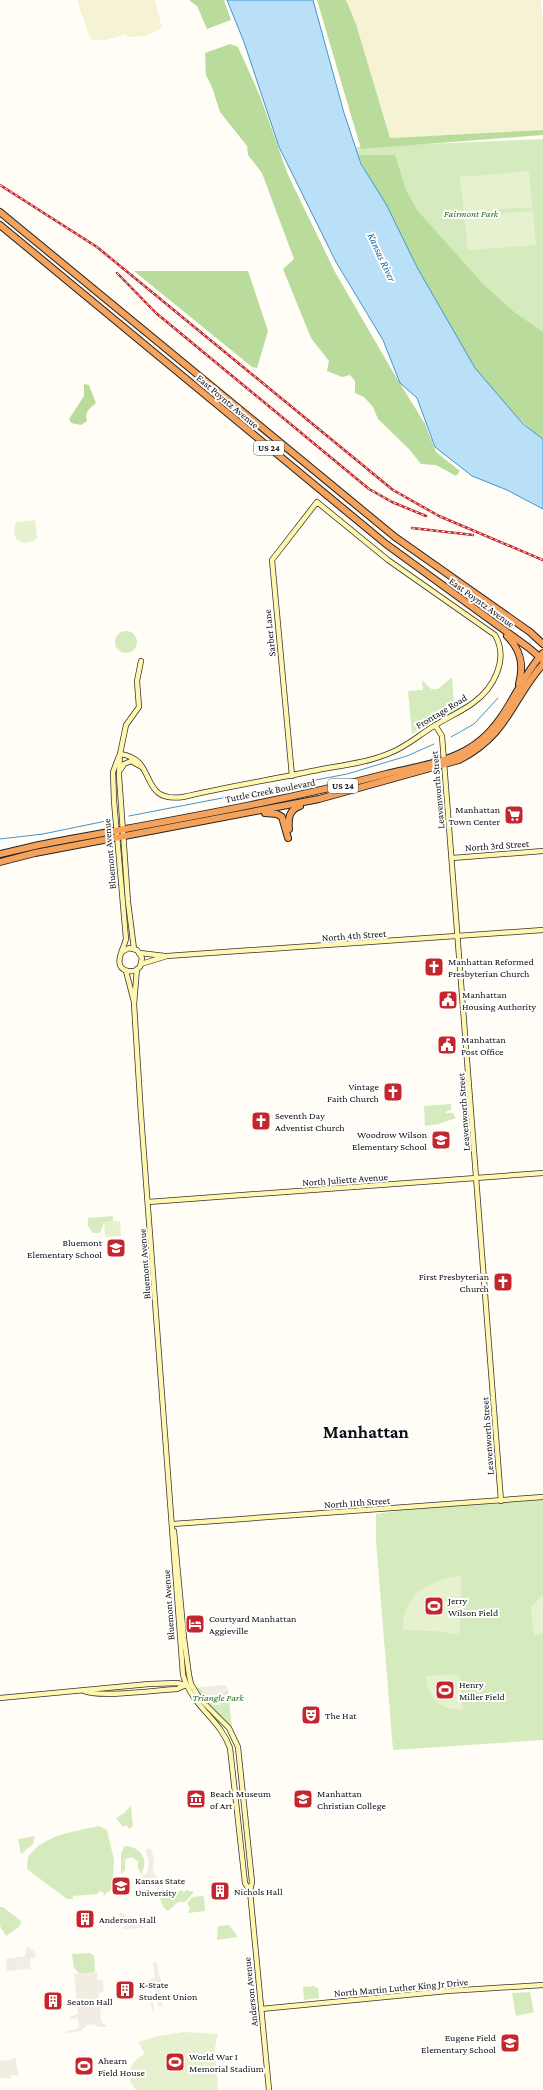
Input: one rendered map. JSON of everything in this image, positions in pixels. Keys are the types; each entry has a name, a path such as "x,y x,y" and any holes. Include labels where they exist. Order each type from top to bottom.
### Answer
{"highway":[{"name":"East Poyntz Avenue","path":"0,212 394,537 540,638 543,644"},
{"name":"East Poyntz Avenue","path":"0,226 380,540 542,657"},
{"name":"US 24","path":"503,629 516,647 521,659 521,677 515,695"},
{"name":"Tuttle Creek Boulevard","path":"0,854 318,791 444,763 481,740 494,726 542,657"},
{"name":"Tuttle Creek Boulevard","path":"0,862 35,853 319,799 444,763 475,752 489,740 509,716 543,664"},
{"path":"222,818 271,812 282,817 288,838 289,816 292,811 319,799"}],"street":[{"name":"Frontage Road","path":"144,768 154,790 167,797 176,798 367,760 391,753 474,702 487,689 498,671 500,662 499,642 495,635 388,560 317,502"},
{"name":"Sarber Lane","path":"292,776 272,560 317,502"},
{"name":"Bluemont Avenue","path":"134,949 128,898 119,776 120,754 126,725 139,707 138,682 141,660"},
{"name":"Leavenworth Street","path":"435,725 442,736 501,1501"},
{"name":"Bluemont Avenue","path":"120,754 115,762 113,780 126,939 122,952"},
{"path":"120,754 136,759 144,768"},
{"path":"119,776 124,764 127,762 135,763 144,768"},
{"name":"North 3rd Street","path":"452,858 543,851"},
{"name":"North 4th Street","path":"140,953 167,956 543,930"},
{"path":"127,949 134,949 140,953 142,958 141,964 137,969 131,972 126,971 120,964 119,957 122,952 127,949"},
{"name":"North 4th Street","path":"141,964 167,956"},
{"name":"Bluemont Avenue","path":"137,969 134,1004 148,1202 173,1524 177,1543 184,1638 192,1684"},
{"name":"Bluemont Avenue","path":"126,971 134,1004"},
{"name":"North Juliette Avenue","path":"148,1202 543,1173"},
{"name":"North 11th Street","path":"173,1524 543,1497"},
{"name":"Bluemont Avenue","path":"173,1524 172,1543 179,1635 183,1675 186,1685"},
{"path":"0,1698 177,1682 186,1685 192,1684"},
{"name":"Anderson Avenue","path":"192,1684 200,1699 228,1728 238,1747 252,1882 250,1891 269,2090"},
{"name":"Anderson Avenue","path":"186,1685 193,1698 225,1735 230,1748 245,1883 250,1891"},
{"name":"North Martin Luther King Jr Drive","path":"261,2009 446,1991 543,1985"}],"shaded area":[{"path":"77,0 155,0 162,28 146,36 129,37 123,34 118,37 105,40 92,40 89,36"},
{"path":"346,0 541,0 543,22 543,130 390,138 356,24"},
{"path":"225,1685 228,1690 219,1699 220,1706 200,1689 200,1687"},
{"path":"149,1848 152,1851 154,1860 153,1872 157,1877 158,1882 155,1886 140,1881 148,1870 149,1860 145,1851"},
{"path":"120,1912 140,1923 144,1928 123,1929 127,1923 125,1920 119,1920"},
{"path":"27,1946 35,1952 36,1957 30,1959 31,1970 29,1970 29,1966 28,1969 22,1970 21,1963 21,1970 18,1970 17,1964 17,1970 7,1971 6,1959 25,1956"},
{"path":"157,1962 158,1972 163,1985 160,1986 162,2006 158,2007 154,1989 151,1989 154,2009 152,2012 148,1981 155,1978 153,1963"},
{"path":"97,1972 98,1980 103,1980 104,1992 98,1993 102,2009 100,2011 101,2019 103,2024 107,2025 107,2027 100,2027 92,2024 87,2025 81,2031 66,2033 66,2031 77,2029 79,2026 78,2018 71,2019 71,2016 78,2014 74,1974"},
{"path":"16,2058 17,2070 20,2074 18,2074 17,2078 16,2075 11,2075 11,2078 4,2079 3,2077 0,2079 0,2060 3,2061"}],"green space":[{"path":"189,0 224,0 231,20 207,29 197,6"},
{"path":"317,0 346,0 356,24 390,138 543,130 543,135 361,149"},
{"path":"230,44 238,47 260,96 288,175 335,272 425,424 436,452 460,471 456,476 436,465 421,464 409,449 378,419 373,407 364,397 355,393 355,381 350,375 342,377 327,371 329,361 311,338 283,269 294,259 262,173 248,155 247,146 220,112 212,87 206,75 205,53"},
{"name":"Fairmont Park","path":"543,139 543,439 448,324 361,164 356,147"},
{"path":"359,155 395,155 406,190 417,210 482,283 514,312 543,332 543,439 516,416 492,390 471,362 435,301 387,206 368,175"},
{"path":"529,171 532,207 464,212 460,177"},
{"path":"533,211 536,245 468,250 464,216"},
{"path":"134,271 248,271 268,331 257,368 252,367"},
{"path":"84,384 89,385 96,403 86,415 87,421 81,425 71,423 69,419 84,396"},
{"path":"35,520 37,538 27,543 16,539 14,533 16,522"},
{"path":"126,631 134,634 137,642 134,650 126,653 118,650 115,642 118,634"},
{"path":"452,677 454,705 460,708 430,722 412,734 408,691 423,690 422,680 431,689 438,689"},
{"path":"451,1104 451,1110 445,1113 453,1113 456,1118 439,1124 425,1126 424,1106"},
{"path":"113,1216 113,1222 104,1222 100,1233 93,1233 88,1226 88,1218"},
{"path":"120,1221 121,1236 105,1237 104,1222"},
{"path":"543,1500 543,1740 393,1750 376,1541 376,1514 402,1510"},
{"name":"Jerry Wilson Field","path":"461,1576 460,1631 457,1634 433,1631 403,1630 407,1607 412,1598 428,1585 449,1578"},
{"path":"543,1594 543,1634 534,1635 531,1607"},
{"name":"Henry Miller Field","path":"457,1674 460,1677 463,1709 442,1706 433,1697 427,1684 426,1676"},
{"name":"Triangle Park","path":"226,1686 228,1690 232,1729 201,1697 197,1688"},
{"path":"131,1806 133,1826 129,1829 126,1825 123,1827 116,1818 123,1814"},
{"path":"99,1826 107,1830 114,1860 112,1889 103,1896 104,1893 100,1891 97,1894 73,1896 73,1899 67,1899 27,1869 28,1857 43,1843 60,1835"},
{"path":"35,1836 33,1844 21,1854 18,1839"},
{"path":"125,1846 135,1848 142,1855 144,1859 144,1869 141,1874 138,1868 138,1861 131,1857 125,1860 125,1870 121,1874 121,1853"},
{"path":"168,1890 173,1893 182,1890 184,1893 186,1890 194,1892 185,1902 178,1902 168,1911 164,1908 158,1894"},
{"path":"193,1897 204,1897 205,1911 188,1913 190,1908 187,1903"},
{"path":"0,1907 3,1907 21,1921 20,1926 6,1936 0,1926"},
{"path":"229,1925 238,1937 217,1940 218,1926"},
{"path":"90,1953 94,1956 95,1970 94,1972 80,1974 74,1968 72,1954"},
{"path":"315,1986 315,1988 318,1987 319,1998 304,2000 303,1987"},
{"path":"530,1992 534,2012 516,2016 512,1993"},
{"name":"World War I Memorial Stadium","path":"184,2032 218,2034 215,2048 218,2090 136,2090 130,2079 130,2069 140,2057 145,2054 138,2042 158,2036"}],"water":[{"name":"Kansas River","path":"227,0 313,0 344,113 361,164 386,204 418,269 475,368 523,424 543,439 543,509 507,490 472,476 435,447 417,398 400,383 383,340 336,262 279,147 244,42"}],"waterway":[{"path":"451,737 474,724 498,698"},
{"path":"129,816 347,774 407,756 434,744"},
{"path":"0,839 43,834 106,821"}],"railway":[{"path":"0,185 97,247 393,490 439,516 543,560"},
{"path":"117,273 156,313 369,489 392,502 426,516"},
{"path":"412,528 473,535"}],"place":[{"name":"Manhattan Town Center","path":"514,815"},
{"name":"Manhattan Reformed Presbyterian Church","path":"434,967"},
{"name":"Manhattan Housing Authority","path":"448,1000"},
{"name":"Manhattan Post Office","path":"447,1045"},
{"name":"Vintage Faith Church","path":"393,1092"},
{"name":"Seventh Day Adventist Church","path":"261,1121"},
{"name":"Woodrow Wilson Elementary School","path":"441,1140"},
{"name":"Bluemont Elementary School","path":"116,1248"},
{"name":"First Presbyterian Church","path":"503,1282"},
{"name":"Jerry Wilson Field","path":"434,1606"},
{"name":"Courtyard Manhattan Aggieville","path":"195,1624"},
{"name":"Henry Miller Field","path":"445,1690"},
{"name":"The Hat","path":"311,1715"},
{"name":"Beach Museum of Art","path":"196,1799"},
{"name":"Manhattan Christian College","path":"303,1799"},
{"name":"Kansas State University","path":"121,1886"},
{"name":"Nichols Hall","path":"220,1891"},
{"name":"Anderson Hall","path":"85,1919"},
{"name":"K-State Student Union","path":"125,1990"},
{"name":"Seaton Hall","path":"53,2001"},
{"name":"Eugene Field Elementary School","path":"510,2043"},
{"name":"World War I Memorial Stadium","path":"175,2062"},
{"name":"Ahearn Field House","path":"84,2066"}],"district":[{"name":"Manhattan","path":"366,1432"}]}
